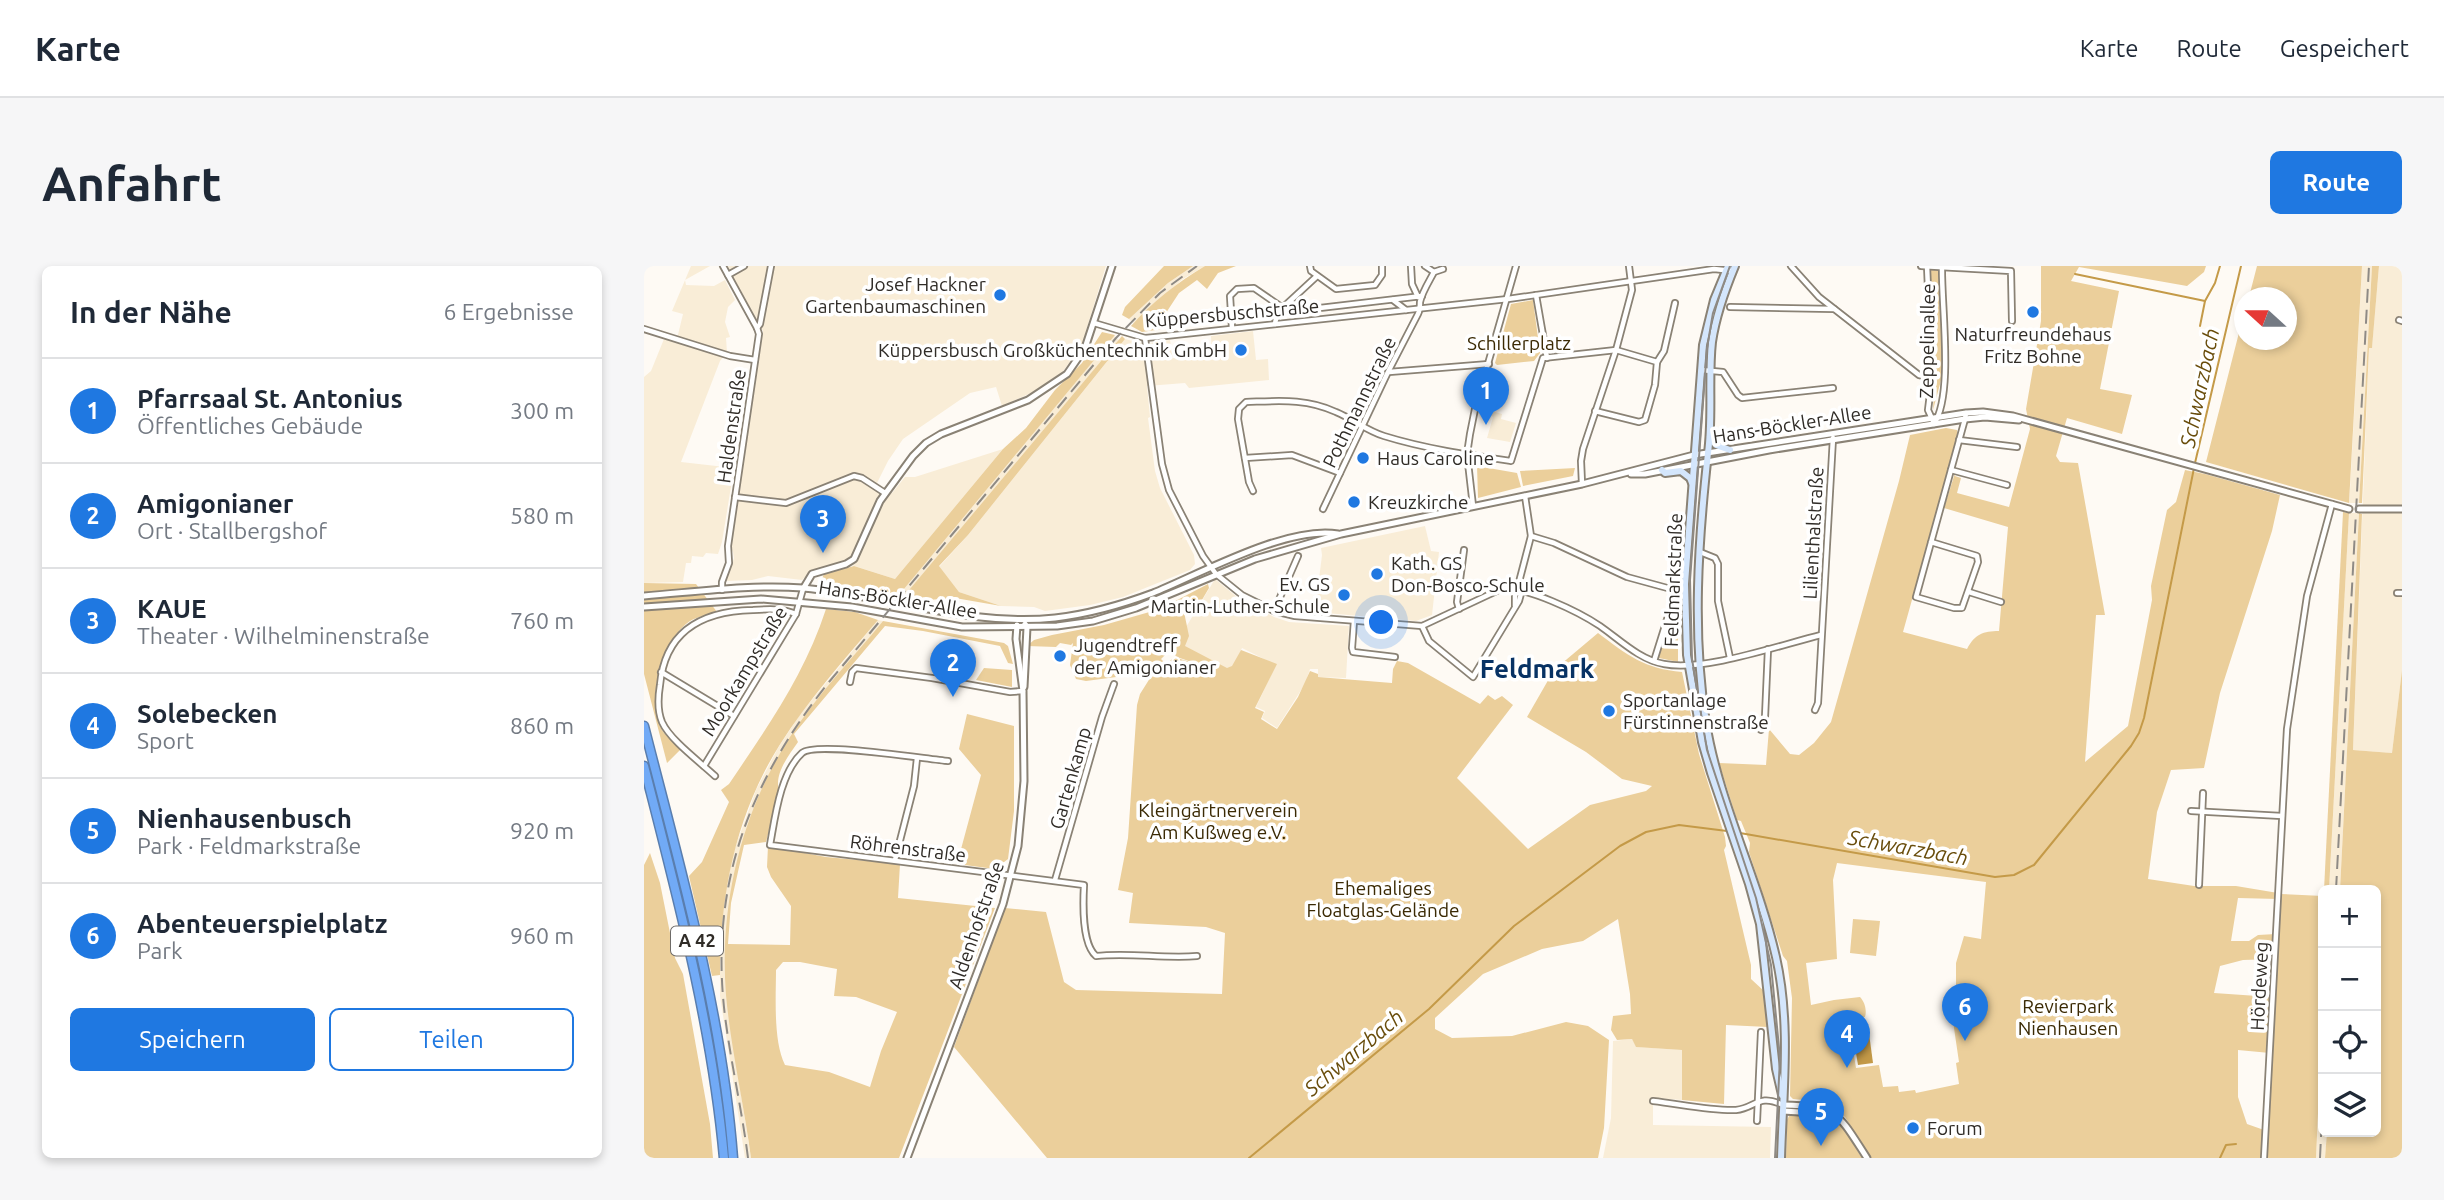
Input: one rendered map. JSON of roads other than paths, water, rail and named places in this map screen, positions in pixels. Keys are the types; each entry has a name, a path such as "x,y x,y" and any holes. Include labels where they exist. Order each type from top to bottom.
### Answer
{"highway":[{"name":"A 42","path":"644,726 704,971 729,1110 733,1158"},
{"name":"A 42","path":"644,766 705,1021 720,1108 724,1158"}],"main road":[{"name":"Feldmarkstraße","path":"1731,268 1714,300 1705,332 1685,584 1688,666 1702,742 1759,893 1777,961 1783,1003 1785,1068 1781,1158"},
{"name":"Feldmarkstraße","path":"1731,268 1712,344 1710,436 1697,585 1700,665 1710,742 1732,827"},
{"path":"1710,436 1716,445 1730,450"},
{"path":"1662,470 1682,471 1693,485"},
{"name":"Feldmarkstraße","path":"1737,839 1760,924 1776,1069 1783,1097"}],"street":[{"path":"723,266 757,328"},
{"path":"728,275 744,266"},
{"name":"Haldenstraße","path":"722,590 729,564 728,546 759,334 757,328 771,266"},
{"path":"803,589 813,574 854,559 885,493 913,456 933,438 1028,400 1053,386 1067,374 1081,356 1112,266"},
{"path":"1310,266 1311,271 1336,289 1375,285 1382,275 1382,266"},
{"path":"1411,266 1412,284 1420,298 1421,308"},
{"path":"1426,266 1434,272"},
{"path":"1473,506 1467,454 1475,409 1516,266"},
{"path":"1582,484 1581,461 1632,290 1629,266"},
{"path":"1791,266 1819,297 1919,375 1932,378"},
{"path":"1921,266 2011,271 2012,321"},
{"name":"Zeppelinallee","path":"1927,266 1932,378 1928,410 1932,421"},
{"name":"Zeppelinallee","path":"1939,416 1945,356 1942,267"},
{"name":"Küppersbuschstraße","path":"1094,323 1145,338 1508,299 1731,268"},
{"path":"1420,298 1434,272 1443,269"},
{"path":"1275,324 1277,313 1317,276"},
{"path":"1232,328 1230,296 1237,289 1254,288 1283,308"},
{"path":"1536,295 1548,358"},
{"name":"Küppersbuschstraße","path":"1277,313 1420,298"},
{"path":"1392,299 1406,310"},
{"path":"1595,411 1639,422 1645,420 1655,385 1657,362 1664,351 1675,303"},
{"name":"Küppersbuschstraße","path":"1329,307 1331,318"},
{"path":"1730,307 1835,309"},
{"name":"Pothmannstraße","path":"1323,509 1421,308"},
{"path":"644,329 717,353 755,360"},
{"path":"1145,338 1162,464 1169,490 1203,556 1216,574 1249,599 1275,611 1295,616 1422,626 1502,589 1515,589 1597,624 1639,654 1654,661 1688,666 1821,635"},
{"path":"1253,491 1238,419 1239,410 1246,402 1294,400 1316,404 1337,412 1362,427 1401,441 1511,461 1543,358 1615,350 1657,362"},
{"path":"1388,372 1489,364"},
{"path":"1701,370 1723,372 1742,398 1833,388"},
{"name":"Hans-Böckler-Allee","path":"1932,421 1939,416 1965,416"},
{"path":"1931,541 1977,556 1978,562 1969,592 1961,609 1916,597 1931,541 1951,470 1965,416 2024,420 2349,509"},
{"name":"Hans-Böckler-Allee","path":"644,607 761,599 852,607 962,627 1016,628 1093,621 1136,608 1255,559 1341,534 1582,484 1694,455 1708,457 1965,416"},
{"name":"Hans-Böckler-Allee","path":"1625,474 1694,463 1730,450 1833,437"},
{"name":"Lilienthalstraße","path":"1815,710 1818,703 1833,437"},
{"path":"1959,440 2017,447"},
{"path":"1245,458 1292,454 1340,473"},
{"path":"1951,470 2007,485"},
{"path":"735,497 786,503 855,476 885,493"},
{"path":"1515,607 1515,589 1531,537 1525,496"},
{"name":"Hördeweg","path":"2264,1158 2287,729 2309,585 2332,504"},
{"path":"2359,509 2402,509"},
{"name":"Hans-Böckler-Allee","path":"644,596 756,587 803,589 962,614 1021,619 1055,618 1094,611 1154,592 1254,550 1311,535 1330,532 1341,534"},
{"path":"1311,535 1312,542"},
{"path":"1531,537 1554,543 1627,577 1674,592 1654,661"},
{"path":"1459,609 1457,602 1464,550"},
{"path":"1699,552 1715,558 1718,564 1718,601 1730,658"},
{"path":"1275,611 1298,556"},
{"path":"1422,626 1429,641 1473,677 1515,607 1522,590 1519,583"},
{"name":"Moorkampstraße","path":"704,766 796,614 803,589"},
{"path":"1969,592 2001,602"},
{"path":"715,776 669,733 663,723 659,696 661,673 673,642 688,626 720,615 746,610 776,609 796,614"},
{"path":"1016,628 1021,619 1027,627"},
{"path":"1354,621 1353,652 1395,656"},
{"name":"Aldenhofstraße","path":"1023,691 1026,679 1027,627"},
{"name":"Aldenhofstraße","path":"907,1158 1003,904 1018,846 1023,807 1023,691 1016,628"},
{"path":"1761,730 1765,717 1768,649"},
{"path":"850,682 852,672 856,668 1010,692 1023,691"},
{"path":"661,673 734,716"},
{"name":"Gartenkamp","path":"1055,880 1114,684"},
{"name":"Röhrenstraße","path":"917,758 831,748 809,749 801,754 782,789 770,845 1084,885 1085,924 1090,951 1096,956 1197,956"},
{"path":"895,860 914,786 917,758 948,761"},
{"path":"2199,886 2203,793"},
{"path":"2191,811 2283,816"},
{"path":"1758,1121 1761,1032"},
{"path":"1653,1101 1738,1110 1758,1101 1773,1101 1783,1108 1817,1106 1832,1114 1848,1129 1867,1158"}],"waterway":[{"path":"2200,326 2205,301 2215,283 2220,266"},
{"name":"Schwarzbach","path":"2195,463 2241,266"},
{"path":"2075,274 2205,301"},
{"name":"Schwarzbach","path":"1740,833 1995,877 2014,875 2034,865 2139,733 2194,468"},
{"name":"Schwarzbach","path":"1249,1158 1429,1009 1514,926 1620,846 1646,832 1679,825 1727,831"},
{"path":"2220,1158 2226,1145 2236,1144"}],"tram line":[{"path":"1730,266 1713,313 1707,348 1690,580 1692,659 1707,750 1756,898 1771,965 1780,1058 1775,1158"}],"railway":[{"path":"748,1158 725,1016 723,923 741,838 757,797 777,758 829,682 1116,338 1160,293 1197,266"},
{"path":"2336,885 2369,266"},
{"path":"2320,1158 2321,1137"}],"place":[{"name":"Josef Hackner Gartenbaumaschinen","path":"1000,295"},
{"name":"Naturfreundehaus Fritz Bohne","path":"2033,312"},
{"name":"Küppersbusch Großküchentechnik GmbH","path":"1241,350"},
{"name":"Pfarrsaal St. Antonius","path":"1486,425"},
{"name":"Haus Caroline","path":"1363,458"},
{"name":"Kreuzkirche","path":"1354,502"},
{"name":"KAUE","path":"823,553"},
{"name":"Kath. GS Don-Bosco-Schule","path":"1377,574"},
{"name":"Ev. GS Martin-Luther-Schule","path":"1344,595"},
{"name":"Jugendtreff der Amigonianer","path":"1060,656"},
{"name":"Amigonianer","path":"953,697"},
{"name":"Sportanlage Fürstinnenstraße","path":"1609,711"},
{"name":"Abenteuerspielplatz","path":"1965,1041"},
{"name":"Solebecken","path":"1847,1068"},
{"name":"Forum","path":"1913,1128"},
{"name":"Nienhausenbusch","path":"1821,1146"}],"district":[{"name":"Feldmark","path":"1537,669"}],"park label":[{"name":"Schillerplatz","path":"1519,343"},
{"name":"Kleingärtnerverein Am Kußweg e.V.","path":"1218,821"},
{"name":"Ehemaliges Floatglas-Gelände","path":"1383,899"},
{"name":"Revierpark Nienhausen","path":"2068,1017"}]}
